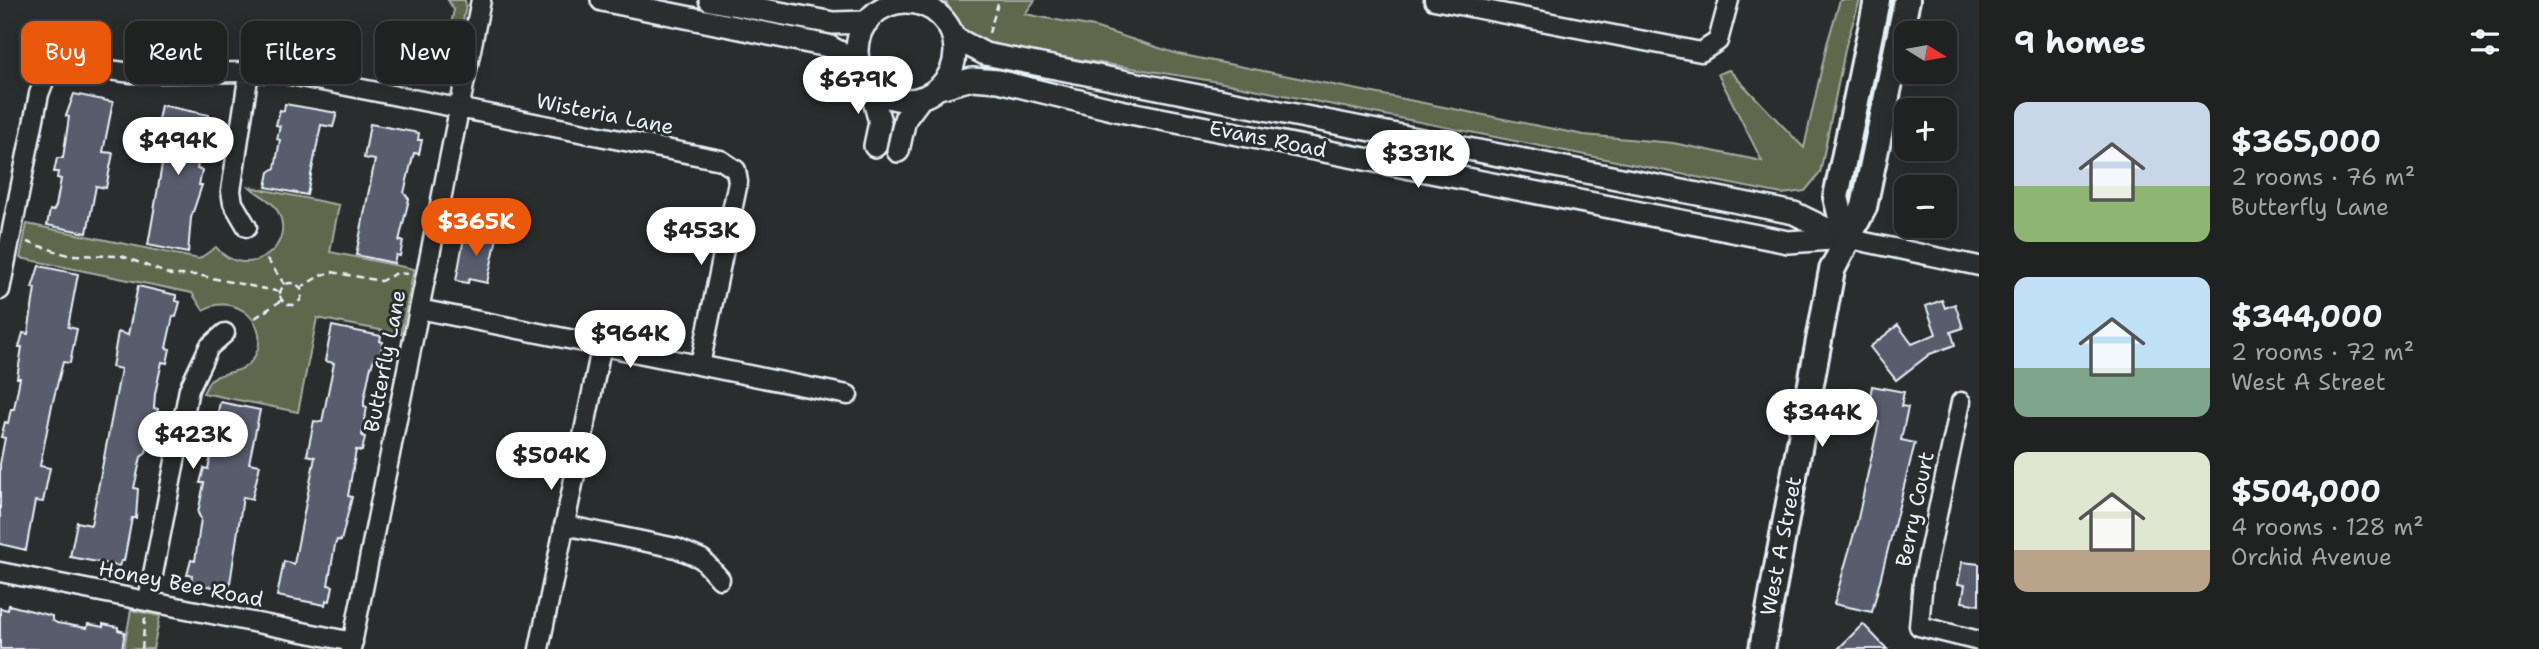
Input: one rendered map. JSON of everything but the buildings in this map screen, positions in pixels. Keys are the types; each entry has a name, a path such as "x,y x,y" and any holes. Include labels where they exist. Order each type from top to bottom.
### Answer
{"main road":[{"path":"1846,238 1836,197 1877,0"},
{"name":"West A Street","path":"1762,649 1832,270 1864,207 1907,0"}],"street":[{"name":"Butterfly Lane","path":"352,645 481,0"},
{"path":"602,0 828,46 859,63"},
{"path":"710,0 833,23 867,22"},
{"path":"1434,0 1701,52 1713,47 1722,34 1728,0"},
{"path":"876,146 880,122 869,83 859,63 858,41 867,22 895,2 915,3 944,18 955,59 952,70 939,88 920,99 905,119 898,150"},
{"name":"Evans Road","path":"944,18 971,49 985,54 1794,212 1846,238 1979,266"},
{"name":"Wisteria Lane","path":"0,290 39,94 49,68 62,64 132,72 241,72"},
{"name":"Evans Road","path":"939,88 972,79 998,81 1120,111 1788,242 1846,238"},
{"path":"869,83 887,97 897,100 920,99"},
{"path":"247,84 232,191 233,203 247,227"},
{"name":"Wisteria Lane","path":"344,84 721,160 736,170 738,182 700,365"},
{"path":"1357,156 1362,126"},
{"path":"419,309 848,395"},
{"path":"147,608 189,388 209,347 225,333"},
{"path":"539,649 602,344"},
{"name":"Berry Court","path":"1961,402 1923,582 1919,626 1979,641"},
{"path":"564,525 676,548 702,559 720,579"},
{"name":"Honey Bee Road","path":"0,572 147,608 352,645"}],"path":[{"path":"993,0 995,6"},
{"path":"989,35 995,6 999,0"},
{"path":"24,241 68,255 113,254 162,273 197,275 280,292"},
{"path":"267,259 285,285"},
{"path":"300,288 321,275 332,272 381,281 397,273 410,274"},
{"path":"294,284 300,288 302,298 297,304 287,305 280,292 285,285 294,284"},
{"path":"256,318 282,300"},
{"path":"142,649 147,608"}],"green space":[{"path":"448,0 465,0 463,21 452,21 454,10"},
{"path":"945,0 1035,0 1025,14 1094,27 1178,54 1584,135 1673,143 1762,161 1718,74 1729,70 1804,148 1827,44 1840,0 1860,0 1846,45 1820,173 1805,191 1782,194 1213,81 987,45 960,29"},
{"path":"250,187 339,205 330,252 414,269 401,334 317,318 298,412 203,393 210,380 244,368 253,359 259,334 255,324 239,308 215,305 203,310 192,293 20,258 27,224 199,259 216,247 228,257 241,262 254,261 266,256 275,247 281,236 282,223 276,208"},
{"path":"131,610 160,616 153,649 124,649"}]}
